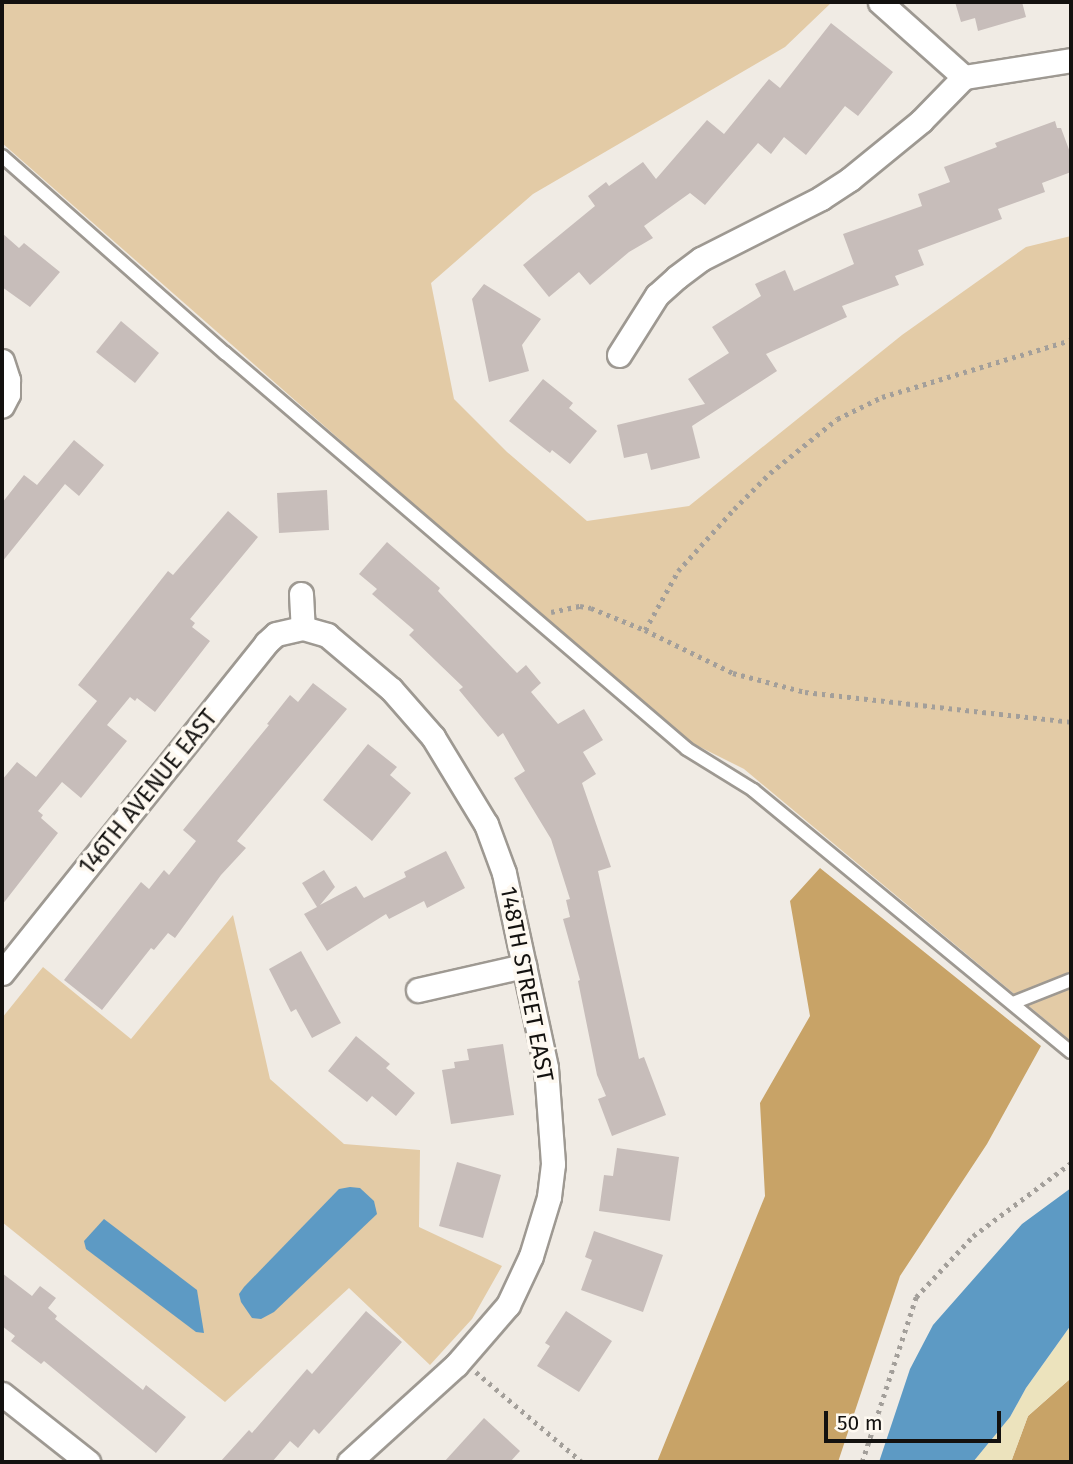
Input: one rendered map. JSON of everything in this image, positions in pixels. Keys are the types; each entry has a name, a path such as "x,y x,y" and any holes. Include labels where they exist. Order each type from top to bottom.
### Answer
{"street":[{"path":"880,2 964,77"},
{"path":"619,355 657,295 677,277 701,259 821,198 850,179 921,121 964,77 1071,60"},
{"path":"2,406 8,394 4,367"},
{"path":"301,594 303,628"},
{"name":"148TH STREET EAST","path":"303,628 327,635 391,689 433,737 463,781 486,824 504,873 546,1068 553,1164 549,1198 531,1256 508,1305 461,1359 349,1462"},
{"name":"146TH AVENUE EAST","path":"2,973 266,643 276,634 303,628"},
{"path":"418,990 524,966"},
{"path":"2,1394 88,1462"}],"lane":[{"path":"2,156 536,622 687,749 753,790 1071,1052"},
{"path":"1013,1003 1071,980"}],"path":[{"path":"645,630 678,571 734,509 770,473 837,419 882,397 1071,340"},
{"path":"536,622 556,609 580,606 645,630 733,673 804,692 1071,722"},
{"path":"862,1462 916,1297 973,1236 1071,1163"},
{"path":"461,1359 582,1462"}],"shaded area":[{"path":"2,2 832,2 785,47 533,194 431,283 454,399 507,452 587,521 689,506 902,335 1026,247 1071,236 1071,1041 744,769 692,743 503,583 2,143"},
{"path":"820,868 1041,1046 987,1144 900,1276 838,1462 657,1462 765,1196 760,1103 810,1016 790,901"},
{"path":"233,915 270,1079 344,1144 420,1150 419,1227 502,1266 472,1319 430,1365 349,1288 225,1402 2,1222 2,1018 43,967 131,1039"},
{"path":"1071,1378 1071,1462 1011,1462 1028,1416"}],"sand":[{"path":"1071,1325 1071,1378 1028,1416 1011,1462 973,1462 1010,1417 1026,1388"}],"water":[{"path":"360,1188 374,1201 377,1214 274,1312 261,1319 252,1318 241,1302 239,1294 244,1287 339,1189"},
{"path":"1071,1188 1071,1325 1026,1388 1010,1417 973,1462 879,1462 910,1369 933,1325 1022,1224"},
{"path":"104,1219 197,1290 204,1333 196,1332 86,1249 84,1241"}],"building":[{"path":"955,2 1022,2 1026,17 978,31 975,18 961,22"},
{"path":"831,23 893,72 858,116 845,106 806,155 784,137 771,154 758,143 705,205 690,193 644,226 653,238 629,252 590,285 579,272 549,297 523,265 595,206 588,196 606,182 609,186 643,162 656,179 707,120 724,134 769,79 780,88"},
{"path":"1055,121 1057,128 1061,128 1071,155 1071,172 1042,183 1045,192 998,209 1002,219 918,250 924,265 895,276 899,285 842,306 847,317 766,354 777,371 692,426 700,458 651,470 647,453 624,458 617,425 705,404 688,379 729,353 712,327 761,296 755,284 785,270 794,291 854,264 843,234 922,206 918,194 950,182 944,167 997,147 995,143"},
{"path":"2,233 19,248 24,243 60,272 30,307 2,287"},
{"path":"484,284 541,319 522,345 529,371 489,382 472,299"},
{"path":"121,321 159,353 135,383 96,352"},
{"path":"543,379 573,403 569,408 597,431 570,464 552,450 550,453 509,421"},
{"path":"74,440 104,465 79,496 65,484 2,562 2,503 24,475 37,485"},
{"path":"327,490 329,530 279,533 277,493"},
{"path":"228,511 258,537 190,619 195,623 192,627 210,641 155,712 137,698 135,701 130,697 107,725 127,741 81,798 62,782 38,811 43,815 41,818 58,833 2,905 2,780 17,762 36,777 97,701 78,685 168,571 173,575"},
{"path":"387,542 440,588 438,591 517,673 526,665 541,683 531,692 558,724 584,709 603,740 583,752 596,774 582,783 611,867 598,871 639,1059 644,1057 666,1115 612,1136 598,1099 606,1096 597,1075 578,981 580,980 563,919 570,917 566,900 570,899 551,839 514,778 525,771 503,733 498,737 459,690 463,687 409,635 414,630 372,594 377,589 359,574"},
{"path":"313,683 347,709 237,841 246,848 221,875 175,938 168,933 154,950 151,948 102,1010 64,980 141,882 149,889 164,870 169,875 196,841 183,830 269,725 267,724 290,695 298,702"},
{"path":"368,744 397,767 390,775 411,793 372,841 323,800"},
{"path":"446,851 465,888 427,908 424,901 389,919 386,914 327,951 304,914 317,907 302,883 324,870 335,887 320,905 356,886 364,898 406,877 404,872"},
{"path":"301,951 341,1023 312,1038 296,1009 291,1012 269,969"},
{"path":"356,1036 390,1064 386,1068 415,1093 396,1116 372,1096 367,1102 328,1071"},
{"path":"503,1044 514,1115 451,1124 442,1070 455,1068 454,1062 469,1060 467,1049"},
{"path":"617,1148 679,1157 670,1221 599,1211 604,1175 613,1176"},
{"path":"457,1162 501,1175 483,1238 439,1226"},
{"path":"594,1231 663,1255 643,1312 581,1290 592,1260 585,1257"},
{"path":"2,1273 32,1296 40,1286 56,1298 48,1308 57,1316 55,1319 143,1390 146,1385 186,1417 156,1453 44,1361 41,1364 11,1341 15,1336 2,1326"},
{"path":"366,1311 402,1342 319,1434 314,1429 298,1448 290,1441 272,1462 220,1462 249,1430 252,1433 307,1369 312,1374"},
{"path":"566,1311 612,1341 579,1392 537,1366 550,1346 545,1343"},
{"path":"484,1418 520,1451 510,1462 444,1462"}]}
